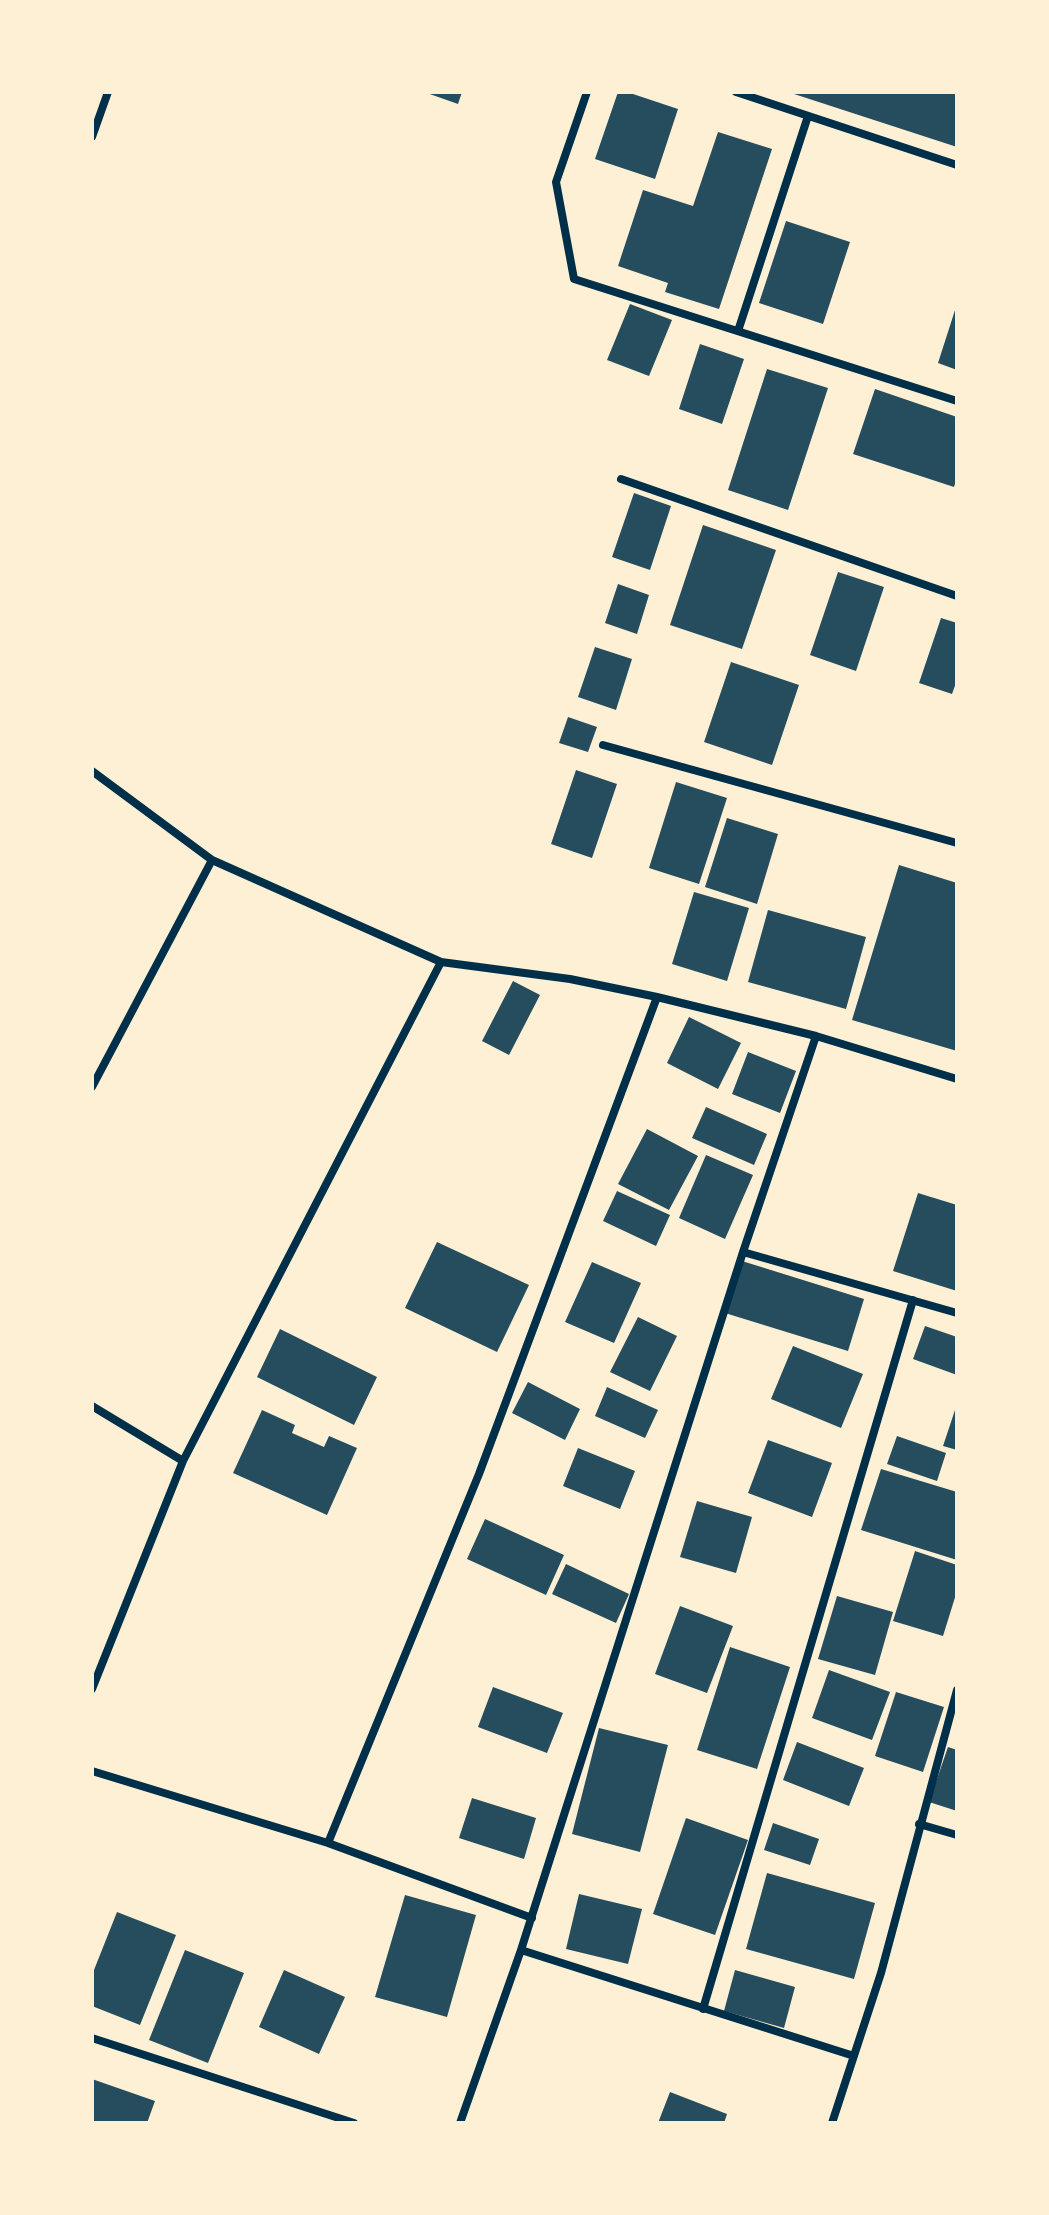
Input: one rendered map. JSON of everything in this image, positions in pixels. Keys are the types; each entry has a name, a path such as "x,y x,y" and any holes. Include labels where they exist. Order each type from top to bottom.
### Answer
{"street":[{"path":"92,137 108,92"},
{"path":"587,92 556,182 574,279 957,401"},
{"path":"736,92 957,165"},
{"path":"738,331 808,116"},
{"path":"621,479 957,596"},
{"path":"603,745 957,843"},
{"path":"92,771 212,860 441,962 570,979 657,997 816,1036 957,1079"},
{"path":"92,1087 212,860"},
{"path":"92,1689 183,1461 441,962"},
{"path":"328,1843 479,1474 657,997"},
{"path":"460,2123 532,1918 743,1252 816,1036"},
{"path":"743,1252 957,1313"},
{"path":"703,2009 913,1300"},
{"path":"92,1406 183,1461"},
{"path":"832,2123 881,1973 957,1690"},
{"path":"92,1771 328,1843 532,1918"},
{"path":"919,1824 957,1835"},
{"path":"521,1950 854,2056"},
{"path":"92,2038 354,2123"}],"building":[{"path":"424,92 462,92 458,104"},
{"path":"618,92 627,92 678,109 655,179 595,159"},
{"path":"957,92 957,147 791,93"},
{"path":"718,132 772,149 719,309 665,292 668,283 618,266 643,190 693,206"},
{"path":"786,221 850,242 823,324 759,303"},
{"path":"630,304 672,320 649,376 607,360"},
{"path":"957,307 957,370 938,363"},
{"path":"700,344 744,359 722,424 679,409"},
{"path":"767,369 828,388 788,510 728,490"},
{"path":"875,389 957,417 957,477 954,487 853,454"},
{"path":"634,493 671,506 650,570 612,557"},
{"path":"703,525 776,550 742,649 670,625"},
{"path":"838,572 884,587 856,671 810,655"},
{"path":"618,584 649,595 637,634 605,623"},
{"path":"941,618 957,623 957,680 952,694 919,683"},
{"path":"595,647 632,659 616,710 578,697"},
{"path":"731,662 799,685 772,765 704,742"},
{"path":"568,717 597,727 588,752 559,743"},
{"path":"576,770 617,784 592,858 551,844"},
{"path":"676,782 727,798 699,884 649,868"},
{"path":"727,818 778,834 757,904 705,887"},
{"path":"899,865 957,883 957,1051 852,1020"},
{"path":"694,892 749,908 727,981 672,964"},
{"path":"768,910 866,937 846,1009 748,982"},
{"path":"513,981 540,995 509,1055 482,1041"},
{"path":"689,1017 741,1043 718,1089 667,1063"},
{"path":"748,1052 796,1071 780,1113 732,1094"},
{"path":"706,1107 767,1134 754,1165 692,1138"},
{"path":"647,1129 698,1156 669,1210 618,1184"},
{"path":"706,1155 753,1175 725,1239 679,1218"},
{"path":"617,1191 670,1215 656,1246 603,1221"},
{"path":"918,1193 957,1205 957,1291 893,1271"},
{"path":"437,1242 529,1285 497,1352 405,1308"},
{"path":"742,1261 864,1299 848,1351 725,1313"},
{"path":"592,1262 641,1283 614,1343 565,1322"},
{"path":"638,1317 677,1336 650,1391 610,1372"},
{"path":"925,1326 957,1337 957,1375 913,1359"},
{"path":"280,1329 377,1377 354,1425 257,1377"},
{"path":"793,1346 863,1374 841,1428 771,1399"},
{"path":"528,1382 580,1409 565,1440 512,1413"},
{"path":"607,1387 658,1410 645,1438 595,1416"},
{"path":"957,1404 957,1450 943,1446"},
{"path":"262,1410 295,1425 292,1433 324,1447 329,1436 357,1448 327,1515 233,1473"},
{"path":"897,1436 946,1453 937,1481 887,1464"},
{"path":"768,1440 832,1463 812,1517 748,1493"},
{"path":"578,1448 635,1471 620,1509 563,1486"},
{"path":"881,1469 957,1492 957,1560 861,1530"},
{"path":"697,1501 752,1517 736,1573 680,1557"},
{"path":"485,1519 564,1555 546,1595 467,1559"},
{"path":"915,1551 957,1565 957,1591 943,1636 893,1621"},
{"path":"566,1564 629,1594 616,1623 552,1594"},
{"path":"837,1596 893,1612 875,1675 818,1659"},
{"path":"680,1606 733,1626 707,1693 655,1674"},
{"path":"730,1647 790,1667 757,1769 697,1750"},
{"path":"829,1670 890,1692 872,1740 812,1718"},
{"path":"493,1687 563,1713 547,1753 478,1727"},
{"path":"896,1692 944,1707 923,1772 875,1756"},
{"path":"599,1728 668,1745 640,1852 572,1834"},
{"path":"797,1742 864,1768 849,1806 783,1780"},
{"path":"948,1747 957,1750 957,1811 929,1802"},
{"path":"472,1798 536,1818 524,1859 459,1838"},
{"path":"686,1818 748,1840 715,1935 653,1914"},
{"path":"773,1823 819,1839 810,1865 764,1850"},
{"path":"767,1873 875,1903 854,1979 746,1949"},
{"path":"579,1894 642,1909 628,1964 566,1949"},
{"path":"405,1895 476,1915 447,2017 375,1997"},
{"path":"117,1912 176,1935 140,2025 92,2006 92,1975"},
{"path":"185,1950 244,1973 208,2063 149,2040"},
{"path":"284,1970 345,1997 319,2054 259,2027"},
{"path":"735,1970 795,1987 784,2028 724,2011"},
{"path":"92,2079 155,2101 147,2123 92,2123"},
{"path":"670,2092 727,2114 724,2123 658,2123"}]}
